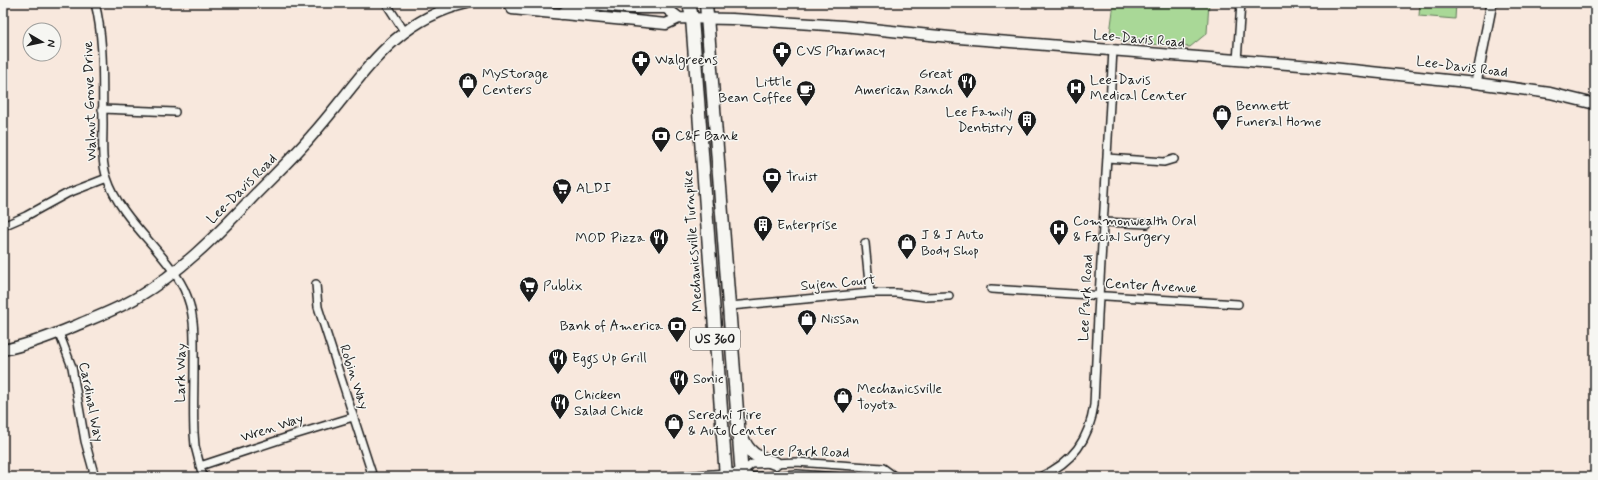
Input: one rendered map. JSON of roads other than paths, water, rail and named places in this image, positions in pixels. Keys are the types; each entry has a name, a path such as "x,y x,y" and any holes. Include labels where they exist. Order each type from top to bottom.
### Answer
{"highway":[{"name":"Mechanicsville Turnpike","path":"689,3 692,18 726,475"},
{"name":"US 360","path":"706,3 742,475"},
{"path":"738,428 745,444 753,454 759,458 775,463"}],"main road":[{"name":"Lee-Davis Road","path":"3,350 24,345 60,333 124,305 155,286 174,272 211,239 298,152 368,66 383,50 404,31 435,13 466,3"},
{"name":"Lee-Davis Road","path":"508,3 512,9 666,24 679,18 692,18 843,26 1237,61 1321,67 1476,83 1550,93 1595,104"},
{"path":"585,3 630,8 666,8 679,18"},
{"path":"561,14 568,9 589,8 603,5"}],"street":[{"name":"Walnut Grove Drive","path":"95,3 101,36 103,153 107,178 117,199 128,216 174,272"},
{"path":"386,3 404,31"},
{"path":"1237,61 1241,3"},
{"path":"1476,83 1492,3"},
{"name":"Lee Park Road","path":"1040,477 1051,472 1069,459 1083,441 1089,427 1094,404 1113,50"},
{"path":"102,109 175,112"},
{"path":"1107,158 1164,162 1174,159"},
{"path":"3,226 26,216 68,193 107,178"},
{"path":"1104,222 1147,224"},
{"path":"865,243 870,293"},
{"name":"Lark Way","path":"174,272 189,301 194,325 194,433 203,477"},
{"name":"Robin Way","path":"316,284 318,307 373,477"},
{"name":"Center Avenue","path":"991,289 1238,304"},
{"name":"Sujen Court","path":"730,306 870,293 896,293 926,297 949,296"},
{"name":"Cardinal Way","path":"60,333 72,367 85,441 95,477"},
{"name":"Wren Way","path":"200,466 353,417"},
{"name":"Lee Park Road","path":"742,475 752,464 827,463 883,468 895,477"},
{"name":"Lee Park Road","path":"742,475 752,477 797,474 837,477"},
{"path":"668,477 742,475"}],"place":[{"name":"CVS Pharmacy","path":"782,68"},
{"name":"Walgreens","path":"641,77"},
{"name":"MyStorage Centers","path":"468,99"},
{"name":"Great American Ranch","path":"967,99"},
{"name":"Lee-Davis Medical Center","path":"1076,105"},
{"name":"Little Bean Coffee","path":"806,107"},
{"name":"Bennett Funeral Home","path":"1222,131"},
{"name":"Lee Family Dentistry","path":"1027,137"},
{"name":"C&F Bank","path":"661,153"},
{"name":"Truist","path":"772,194"},
{"name":"ALDI","path":"562,205"},
{"name":"Enterprise","path":"763,242"},
{"name":"Commonwealth Oral & Facial Surgery","path":"1059,246"},
{"name":"MOD Pizza","path":"659,255"},
{"name":"J & J Auto Body Shop","path":"907,260"},
{"name":"Publix","path":"529,303"},
{"name":"Nissan","path":"807,336"},
{"name":"Bank of America","path":"677,343"},
{"name":"Eggs Up Grill","path":"558,375"},
{"name":"Sonic","path":"679,396"},
{"name":"Mechanicsville Toyota","path":"843,414"},
{"name":"Chicken Salad Chick","path":"560,420"},
{"name":"Seredni Tire & Auto Center","path":"674,440"}]}
